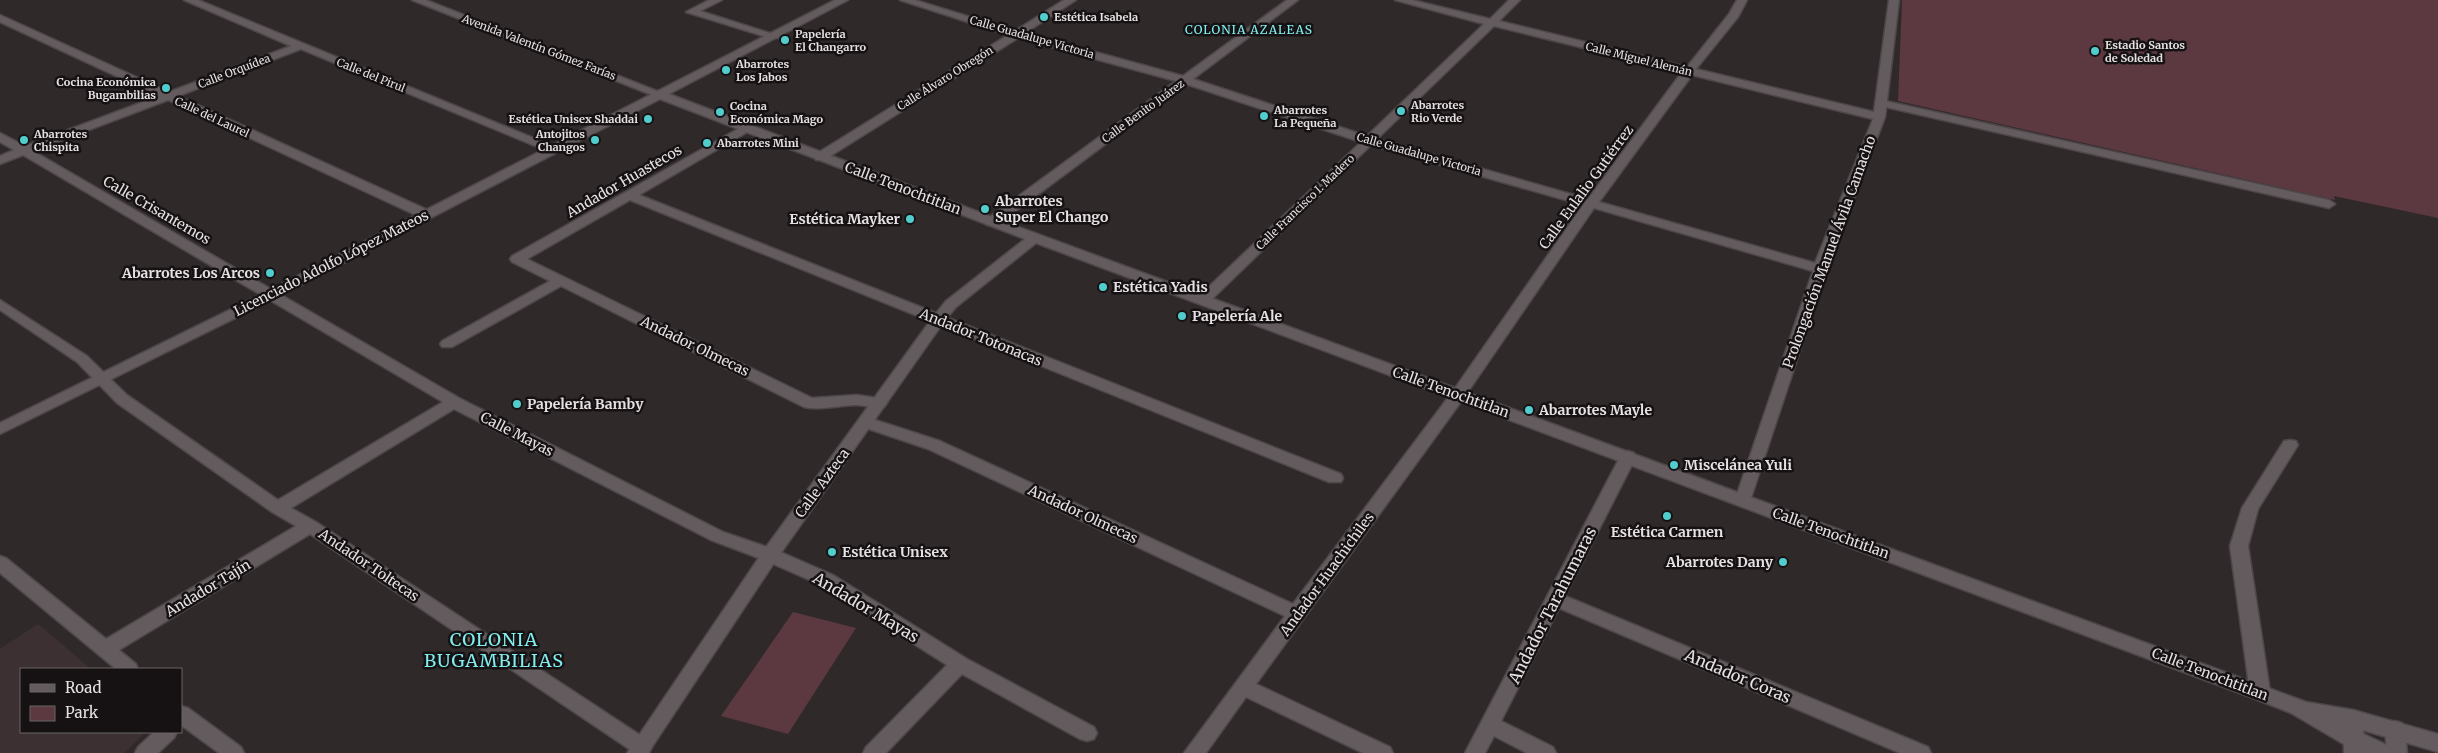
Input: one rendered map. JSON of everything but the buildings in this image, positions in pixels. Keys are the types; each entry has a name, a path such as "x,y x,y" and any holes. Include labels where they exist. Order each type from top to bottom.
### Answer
{"street":[{"name":"Calle del Pirul","path":"189,0 554,149"},
{"name":"Avenida Valentín Gómez Farías","path":"417,0 661,95"},
{"path":"717,0 691,12 774,36"},
{"name":"Licenciado Adolfo López Mateos","path":"0,429 273,294 843,0"},
{"name":"Calle Guadalupe Victoria","path":"905,0 1015,34 1185,80 1368,140 1592,202 1820,269"},
{"name":"Calle Álvaro Obregón","path":"820,157 1071,0"},
{"name":"Calle Benito Juárez","path":"992,222 1294,0"},
{"name":"Calle Miguel Alemán","path":"1400,0 1688,72 1879,117"},
{"name":"Calle Francisco I. Madero","path":"1203,300 1515,0"},
{"name":"Calle Eulalio Gutiérrez","path":"1458,395 1592,202 1688,72 1734,15 1742,0"},
{"name":"Prolongación Manuel Ávila Camacho","path":"1742,500 1820,269 1879,117 1894,0"},
{"name":"Calle del Laurel","path":"0,18 425,214"},
{"name":"Calle Orquídea","path":"0,160 26,152 300,46"},
{"name":"Calle Tenochtitlan","path":"661,95 1034,238 2298,707 2353,718 2438,743"},
{"path":"1881,103 2329,204"},
{"name":"Andador Huastecos","path":"517,259 746,129"},
{"name":"Calle Crisantemos","path":"0,137 273,294"},
{"name":"Andador Totonacas","path":"628,195 1335,478"},
{"name":"Calle Azteca","path":"639,750 770,555 938,320 951,304 1034,238"},
{"name":"Andador Olmecas","path":"517,259 809,403 823,404 857,400 879,403"},
{"path":"447,344 561,280"},
{"name":"Calle Mayas","path":"273,294 454,402 717,536 770,555"},
{"name":"Andador Toltecas","path":"0,304 82,359 122,399 278,508 310,526 639,750"},
{"name":"Andador Huachichiles","path":"1194,753 1244,688 1458,395"},
{"path":"278,508 454,402"},
{"name":"Andador Olmecas","path":"866,422 934,445 1298,614"},
{"path":"2260,692 2239,546 2250,508 2290,445"},
{"name":"Andador Tarahumaras","path":"1475,753 1628,457"},
{"name":"Andador Tajín","path":"105,649 310,526"},
{"name":"Andador Mayas","path":"770,555 827,580 960,664 1087,733"},
{"path":"0,563 128,668"},
{"name":"Andador Coras","path":"1555,598 1921,753"},
{"path":"873,753 960,664"},
{"path":"1244,688 1383,753"},
{"name":"Calle Tenochtitlan","path":"2298,707 2354,746 2384,753"},
{"path":"182,716 234,753"},
{"path":"2353,718 2354,746"},
{"path":"1490,725 1546,753"},
{"path":"2394,729 2397,753"},
{"path":"145,753 166,733"}],"shaded area":[{"path":"38,624 90,668 20,668 20,733 145,733 124,753 0,753 0,649"}],"green space":[{"name":"Estadio Santos de Soledad","path":"1902,0 2438,0 2438,218 2334,196 2335,200 1898,101"},
{"path":"793,612 856,628 788,734 721,716"}],"place":[{"name":"Estética Isabela","path":"1044,17"},
{"name":"Papelería El Changarro","path":"785,40"},
{"name":"Estadio Santos de Soledad","path":"2095,51"},
{"name":"Abarrotes Los Jabos","path":"726,70"},
{"name":"Cocina Económica Bugambilias","path":"166,88"},
{"name":"Abarrotes Rio Verde","path":"1401,111"},
{"name":"Cocina Económica Mago","path":"720,112"},
{"name":"Abarrotes La Pequeña","path":"1264,116"},
{"name":"Estética Unisex Shaddai","path":"648,119"},
{"name":"Abarrotes Chispita","path":"24,140"},
{"name":"Antojitos Changos","path":"595,140"},
{"name":"Abarrotes Mini","path":"707,143"},
{"name":"Abarrotes Super El Chango","path":"985,209"},
{"name":"Estética Mayker","path":"910,219"},
{"name":"Abarrotes Los Arcos","path":"270,273"},
{"name":"Estética Yadis","path":"1103,287"},
{"name":"Papelería Ale","path":"1182,316"},
{"name":"Papelería Bamby","path":"517,404"},
{"name":"Abarrotes Mayle","path":"1529,410"},
{"name":"Miscelánea Yuli","path":"1674,465"},
{"name":"Estética Carmen","path":"1667,516"},
{"name":"Estética Unisex","path":"832,552"},
{"name":"Abarrotes Dany","path":"1783,562"}],"district":[{"name":"COLONIA AZALEAS","path":"1249,29"},
{"name":"COLONIA BUGAMBILIAS","path":"494,649"}]}
